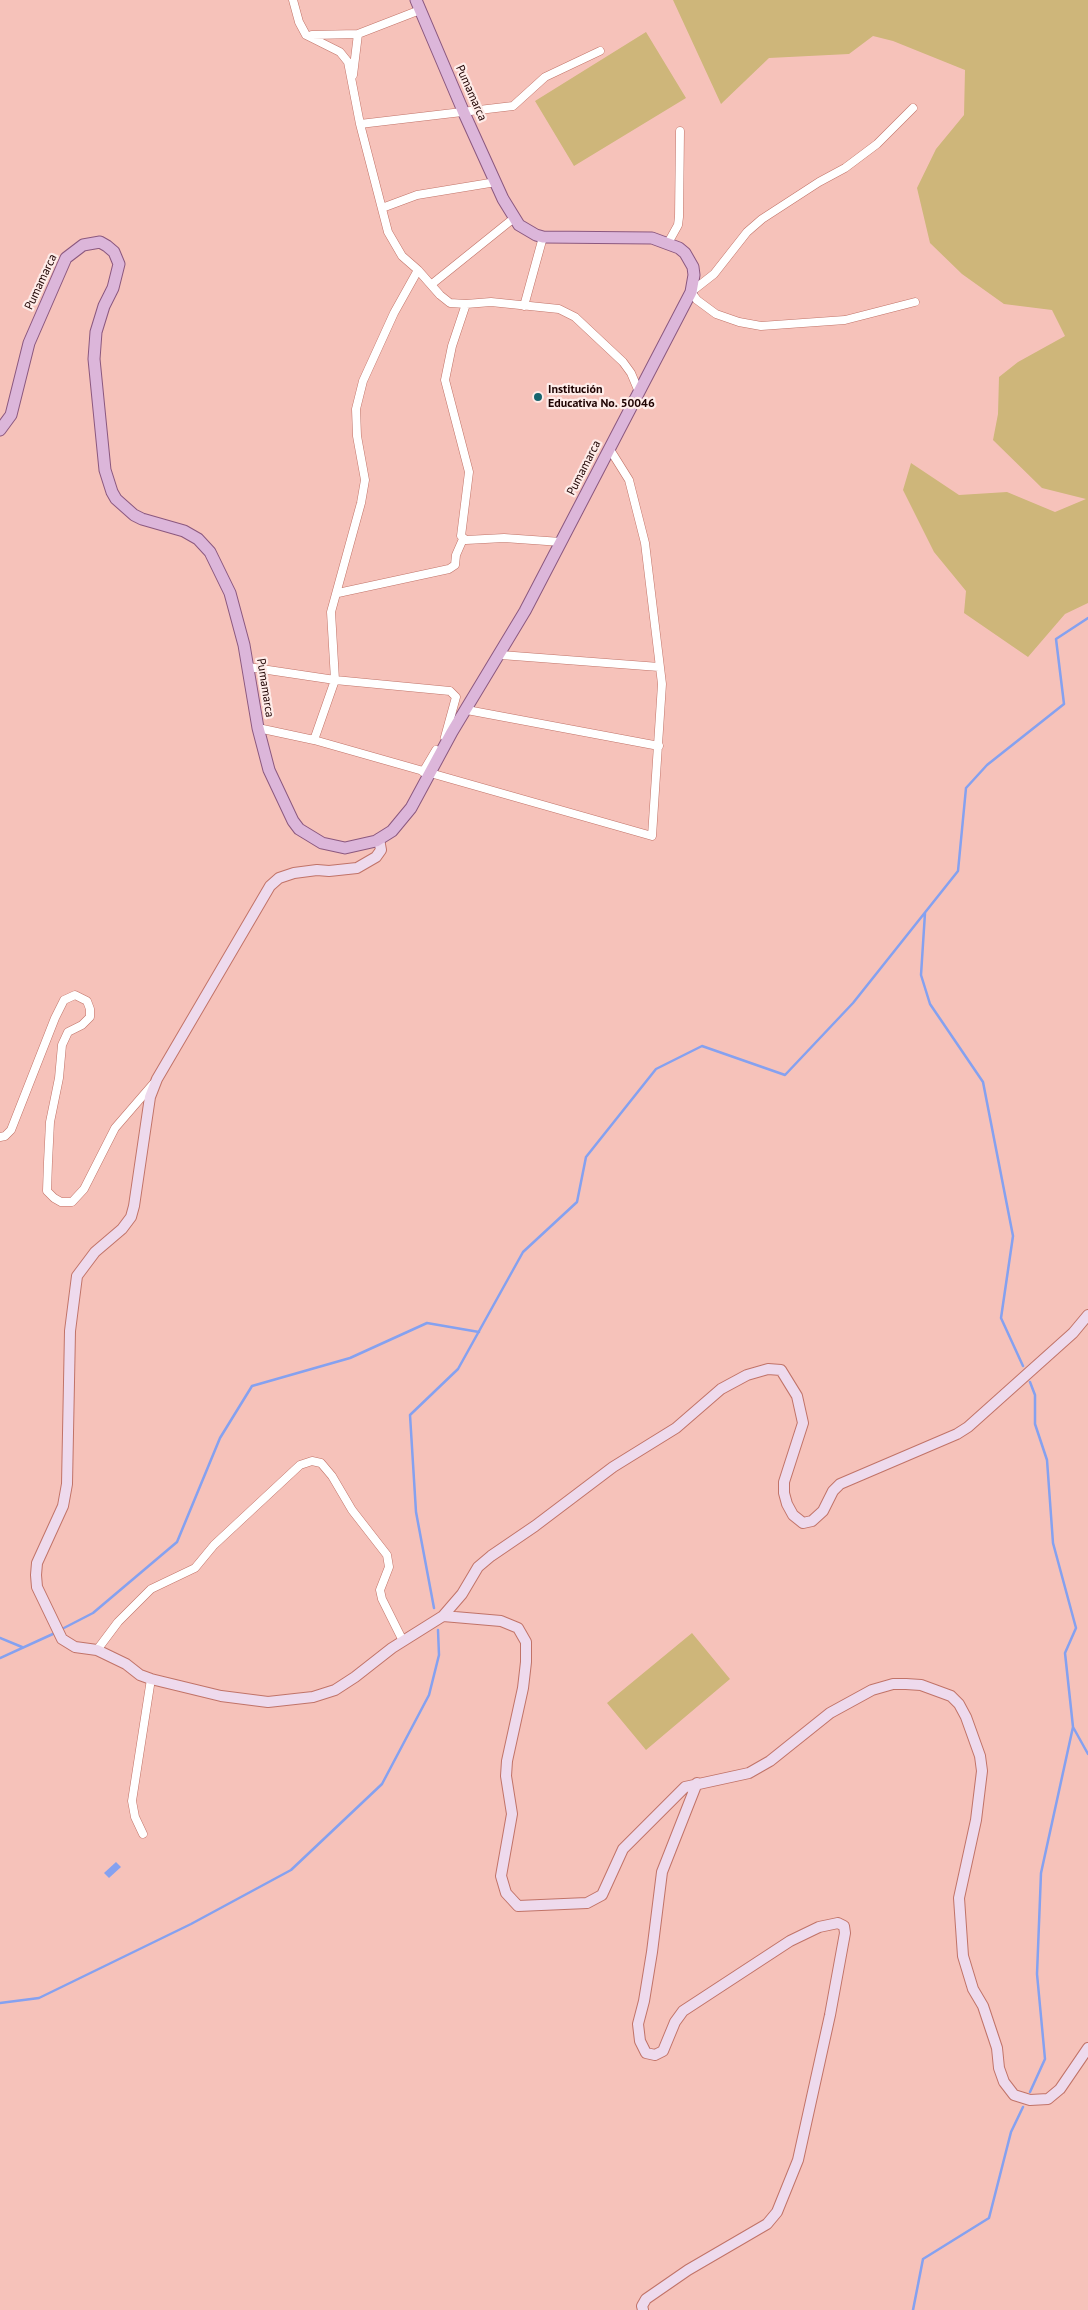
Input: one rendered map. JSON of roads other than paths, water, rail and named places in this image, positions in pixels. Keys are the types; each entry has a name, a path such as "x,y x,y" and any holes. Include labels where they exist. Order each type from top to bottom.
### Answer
{"main road":[{"name":"Pumamarca","path":"0,430 11,414 29,343 66,258 84,244 100,242 114,252 119,264 113,288 104,306 96,332 94,359 105,470 109,485 116,499 134,515 184,531 198,539 210,552 230,593 244,645 258,728 269,770 293,821 300,829 322,843 345,848 379,839 392,831 411,808 426,773 501,655 691,292 694,275 689,258 679,248 652,238 543,237 523,229 514,218 496,182 418,5"}],"street":[{"path":"293,0 299,22 306,35 340,52 348,62 360,124 388,232 402,256 450,303 491,302 559,309 576,317 624,362 639,392"},
{"path":"306,35 358,34 418,5"},
{"path":"352,83 358,34"},
{"path":"360,124 513,106 545,77 600,52"},
{"path":"913,108 877,144 845,168 819,182 762,219 747,232 714,274 691,292 697,300 716,314 744,324 761,326 845,320 915,302"},
{"path":"668,243 678,225 679,217 680,131"},
{"path":"382,208 416,195 496,182"},
{"path":"432,284 514,218"},
{"path":"524,306 543,237"},
{"path":"314,740 335,680 331,612 338,593 365,480 357,436 356,409 367,373 394,313 418,270"},
{"path":"338,593 449,569 455,564 456,555 463,539 462,516 469,472 445,380 452,346 466,304"},
{"path":"258,728 314,740 652,836 661,702 646,543 628,480 609,448"},
{"path":"463,539 504,538 561,542"},
{"path":"501,655 659,666"},
{"path":"248,668 335,680 450,691 454,693 456,696 447,734 426,773"},
{"path":"467,710 659,746"},
{"path":"379,839 381,850 376,857 357,868 329,872 317,870 294,873 279,878 270,886 157,1079 150,1097 131,1217 122,1229 89,1260 77,1276 70,1331 68,1484 63,1506 37,1563 37,1587 62,1639 75,1646 97,1650 151,1679 221,1696 268,1702 313,1698 335,1690 403,1641 443,1616 462,1594 478,1567 491,1556 536,1526 613,1467 676,1428 721,1389 747,1375 768,1368 781,1370 797,1396 803,1423 784,1482 784,1493 786,1504 793,1515 803,1523 812,1521 823,1511 833,1491 840,1484 957,1434 968,1427 1073,1333 1088,1315"},
{"path":"0,1137 5,1136 11,1130 64,1000 75,994 87,1001 90,1017 82,1025 68,1032 62,1045 59,1078 50,1122 47,1191 54,1198 61,1202 72,1202 84,1189 115,1128 157,1079"},
{"path":"97,1650 118,1622 151,1589 195,1568 214,1545 300,1465 312,1461 321,1463 327,1469 352,1510 387,1555 389,1566 380,1590 382,1599 403,1641"},
{"path":"443,1616 501,1621 518,1628 526,1642 523,1688 507,1761 506,1776 512,1814 501,1876 506,1893 518,1906 587,1903 602,1895 623,1849 685,1787 750,1773 770,1761 830,1713 872,1690 892,1684 906,1684 921,1686 951,1696 959,1704 966,1717 980,1756 982,1771 976,1820 959,1898 962,1956 973,1989 983,2006 997,2048 999,2068 1004,2082 1014,2095 1030,2100 1048,2099 1060,2089 1088,2048"},
{"path":"143,1834 132,1801 151,1679"},
{"path":"643,2310 642,2306 646,2299 688,2270 767,2224 776,2212 798,2160 830,2015 845,1933 844,1926 838,1923 819,1927 790,1941 683,2011 674,2022 663,2051 655,2055 646,2053 640,2041 638,2024 652,1952 662,1872 697,1783"}],"water":[{"path":"116,1862 121,1867 109,1878 104,1873"}],"waterway":[{"path":"434,1608 416,1512 410,1415 458,1369 523,1252 577,1202 586,1157 656,1069 702,1046 785,1075 853,1003 958,871 966,788 987,765 1064,704 1056,639 1088,618"},
{"path":"925,913 921,975 930,1004 983,1082 1013,1236 1001,1318 1023,1366"},
{"path":"60,1630 93,1613 177,1542 220,1438 252,1386 350,1358 427,1323 479,1332"},
{"path":"1030,1382 1035,1395 1035,1424 1047,1460 1053,1543 1076,1628 1065,1653 1073,1727 1041,1873 1037,1974 1045,2059 1030,2092"},
{"path":"0,2003 39,1998 191,1924 291,1870 382,1784 429,1695 439,1655 438,1630"},
{"path":"0,1658 55,1633"},
{"path":"0,1638 22,1647"},
{"path":"1073,1727 1088,1754"},
{"path":"913,2310 923,2259 989,2218 1011,2132 1023,2107"}],"place":[{"name":"Institución Educativa No. 50046","path":"538,397"}]}
